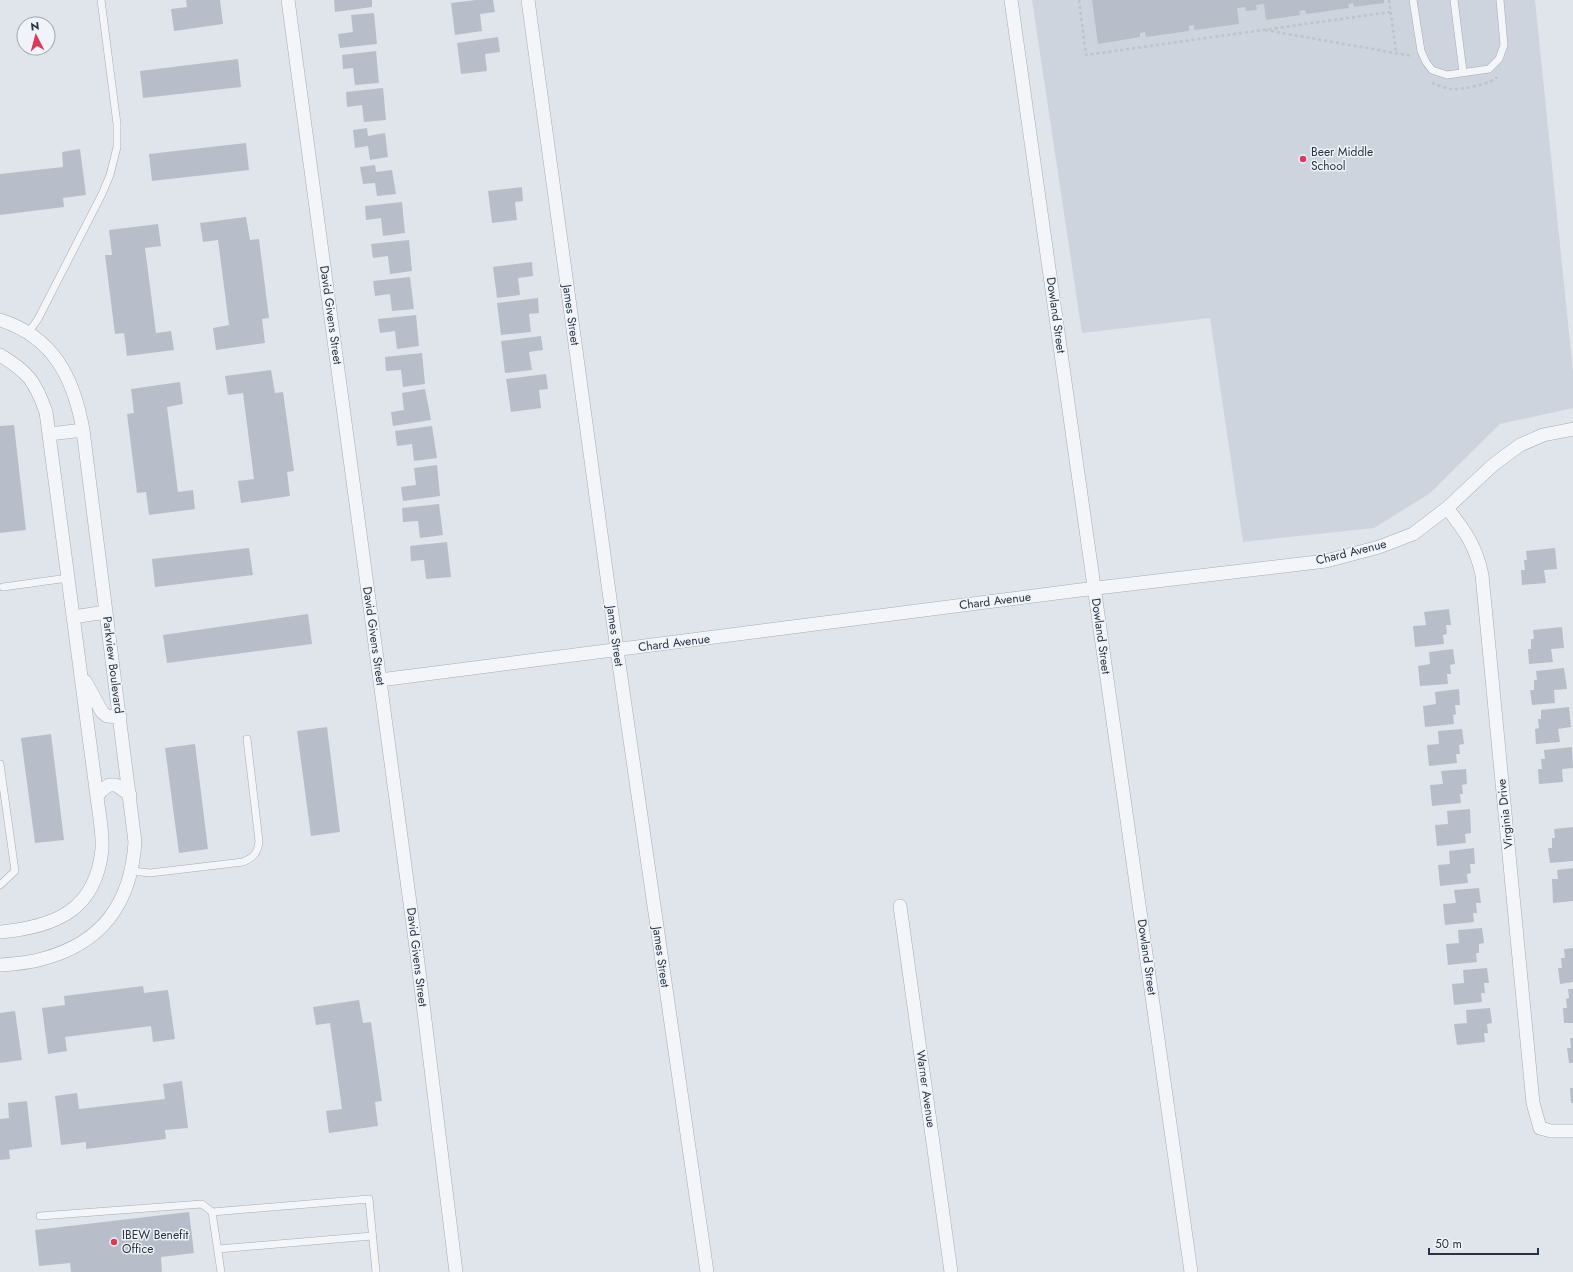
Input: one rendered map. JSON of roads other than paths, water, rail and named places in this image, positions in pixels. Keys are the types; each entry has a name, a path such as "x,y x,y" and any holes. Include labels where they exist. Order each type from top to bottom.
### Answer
{"street":[{"name":"David Givens Street","path":"288,0 416,947 456,1272"},
{"name":"James Street","path":"528,0 617,650 707,1272"},
{"name":"Dowland Street","path":"1011,0 1191,1272"},
{"name":"Parkview Boulevard","path":"0,320 28,333 40,341 62,367 74,390 83,430 135,836 132,870 126,891 116,909 98,930 73,948 46,958 0,965"},
{"path":"0,355 28,375 40,392 46,412 81,672 102,849 95,877 84,897 71,910 55,921 39,927 0,932"},
{"name":"Chard Avenue","path":"380,680 1094,588 1326,561 1379,547 1413,534 1447,508 1493,465 1520,445 1543,435 1573,429"},
{"path":"50,434 83,430"},
{"name":"Virginia Drive","path":"1447,508 1472,541 1482,575 1533,1103 1540,1128 1551,1132 1573,1131"},
{"path":"73,617 106,612"},
{"path":"81,672 102,712 107,716 120,717"},
{"path":"97,797 109,785 116,785 130,795"},
{"name":"Warner Avenue","path":"900,906 951,1272"}],"lane":[{"path":"28,333 38,319 102,194 110,175 118,147 117,124 101,0"},
{"path":"1413,0 1421,51 1432,70 1446,75 1489,69 1499,59 1504,45 1500,0"},
{"path":"1454,0 1463,72"},
{"path":"3,587 68,578"},
{"path":"132,870 150,873 243,862 253,858 258,850 259,841 247,739"},
{"path":"0,764 14,871 0,885"},
{"path":"212,1212 369,1199 376,1272"},
{"path":"40,1216 202,1204 212,1212 221,1272"},
{"path":"218,1249 372,1236"}],"place":[{"name":"Beer Middle School","path":"1303,159"},
{"name":"IBEW Benefit Office","path":"114,1242"}]}
